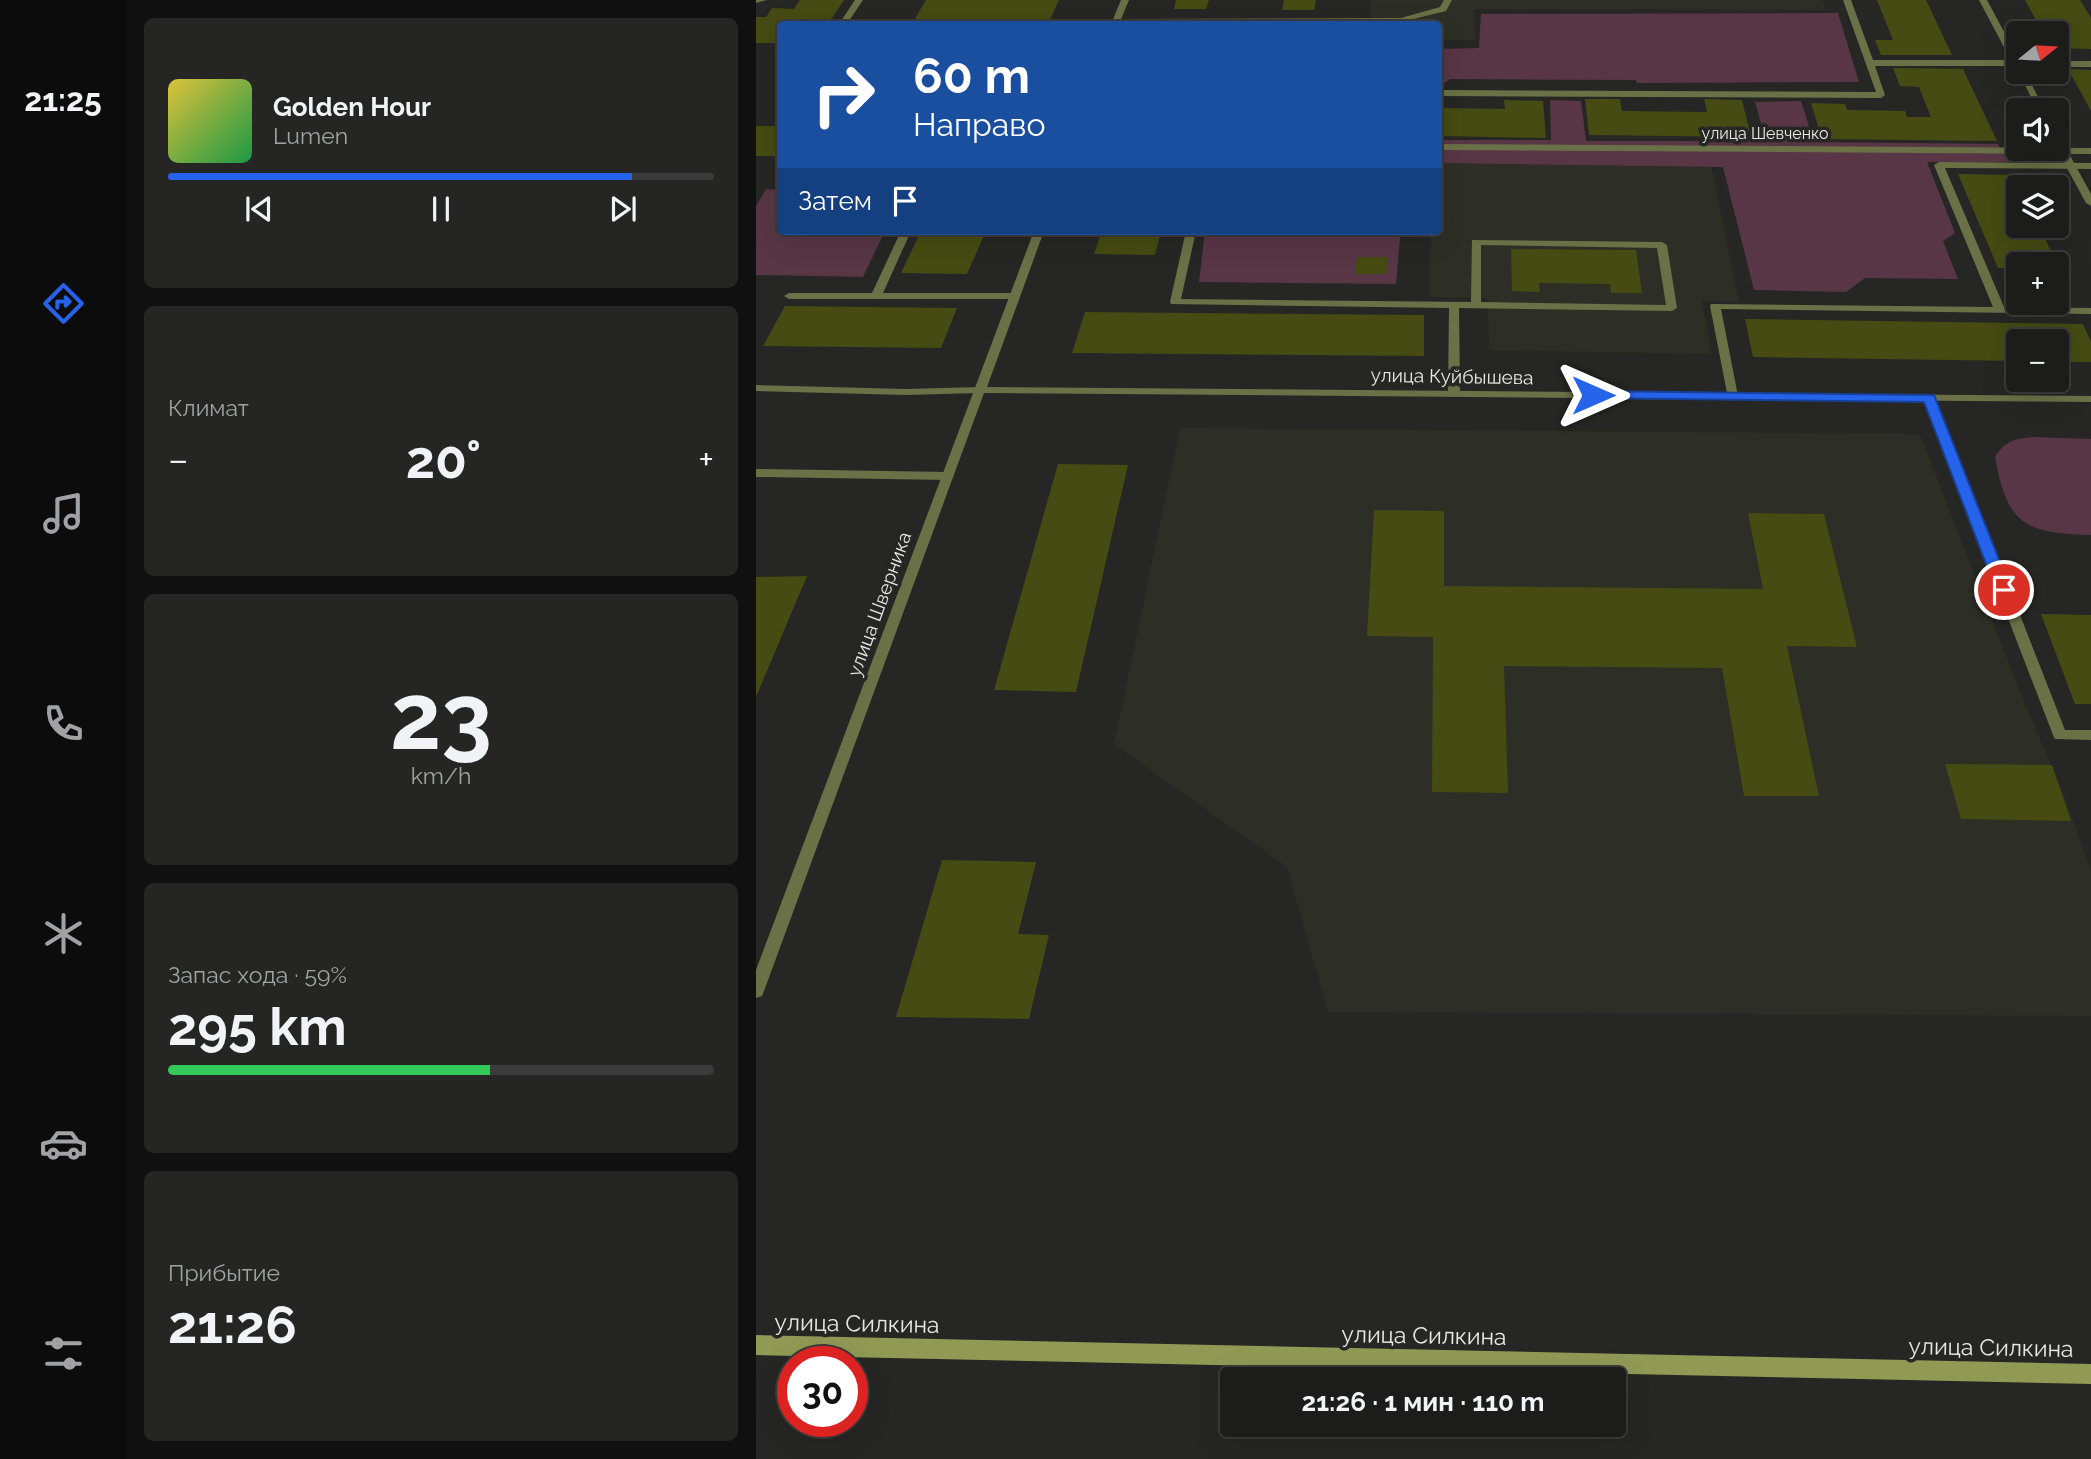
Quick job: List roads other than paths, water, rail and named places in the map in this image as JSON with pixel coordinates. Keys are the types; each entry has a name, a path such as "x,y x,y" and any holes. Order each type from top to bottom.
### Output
{"main road":[{"name":"улица Силкина","path":"756,1345 2091,1374"}],"street":[{"path":"756,1 763,0"},
{"path":"845,21 859,0"},
{"path":"1117,21 1125,0"},
{"path":"1353,21 1401,20 1443,9 1448,0"},
{"path":"1442,93 1881,95 1847,0"},
{"path":"1983,0 2006,43"},
{"path":"1869,63 2006,66"},
{"path":"2069,64 2091,64"},
{"name":"улица Шевченко","path":"1442,147 2006,151"},
{"name":"улица Шевченко","path":"2069,151 2091,152"},
{"path":"2068,161 2091,204"},
{"path":"2000,310 1939,165 2091,166"},
{"path":"876,296 904,235"},
{"name":"улица Шверника","path":"756,991 1038,235"},
{"path":"1190,235 1175,302 1672,308 1662,244 1476,242 1476,305"},
{"path":"789,296 1015,296"},
{"path":"1454,305 1454,394"},
{"path":"1732,396 1715,306 2091,311"},
{"name":"улица Куйбышева","path":"756,388 2091,399"},
{"path":"1929,398 2060,735 2091,735"},
{"path":"756,473 948,476"}]}
